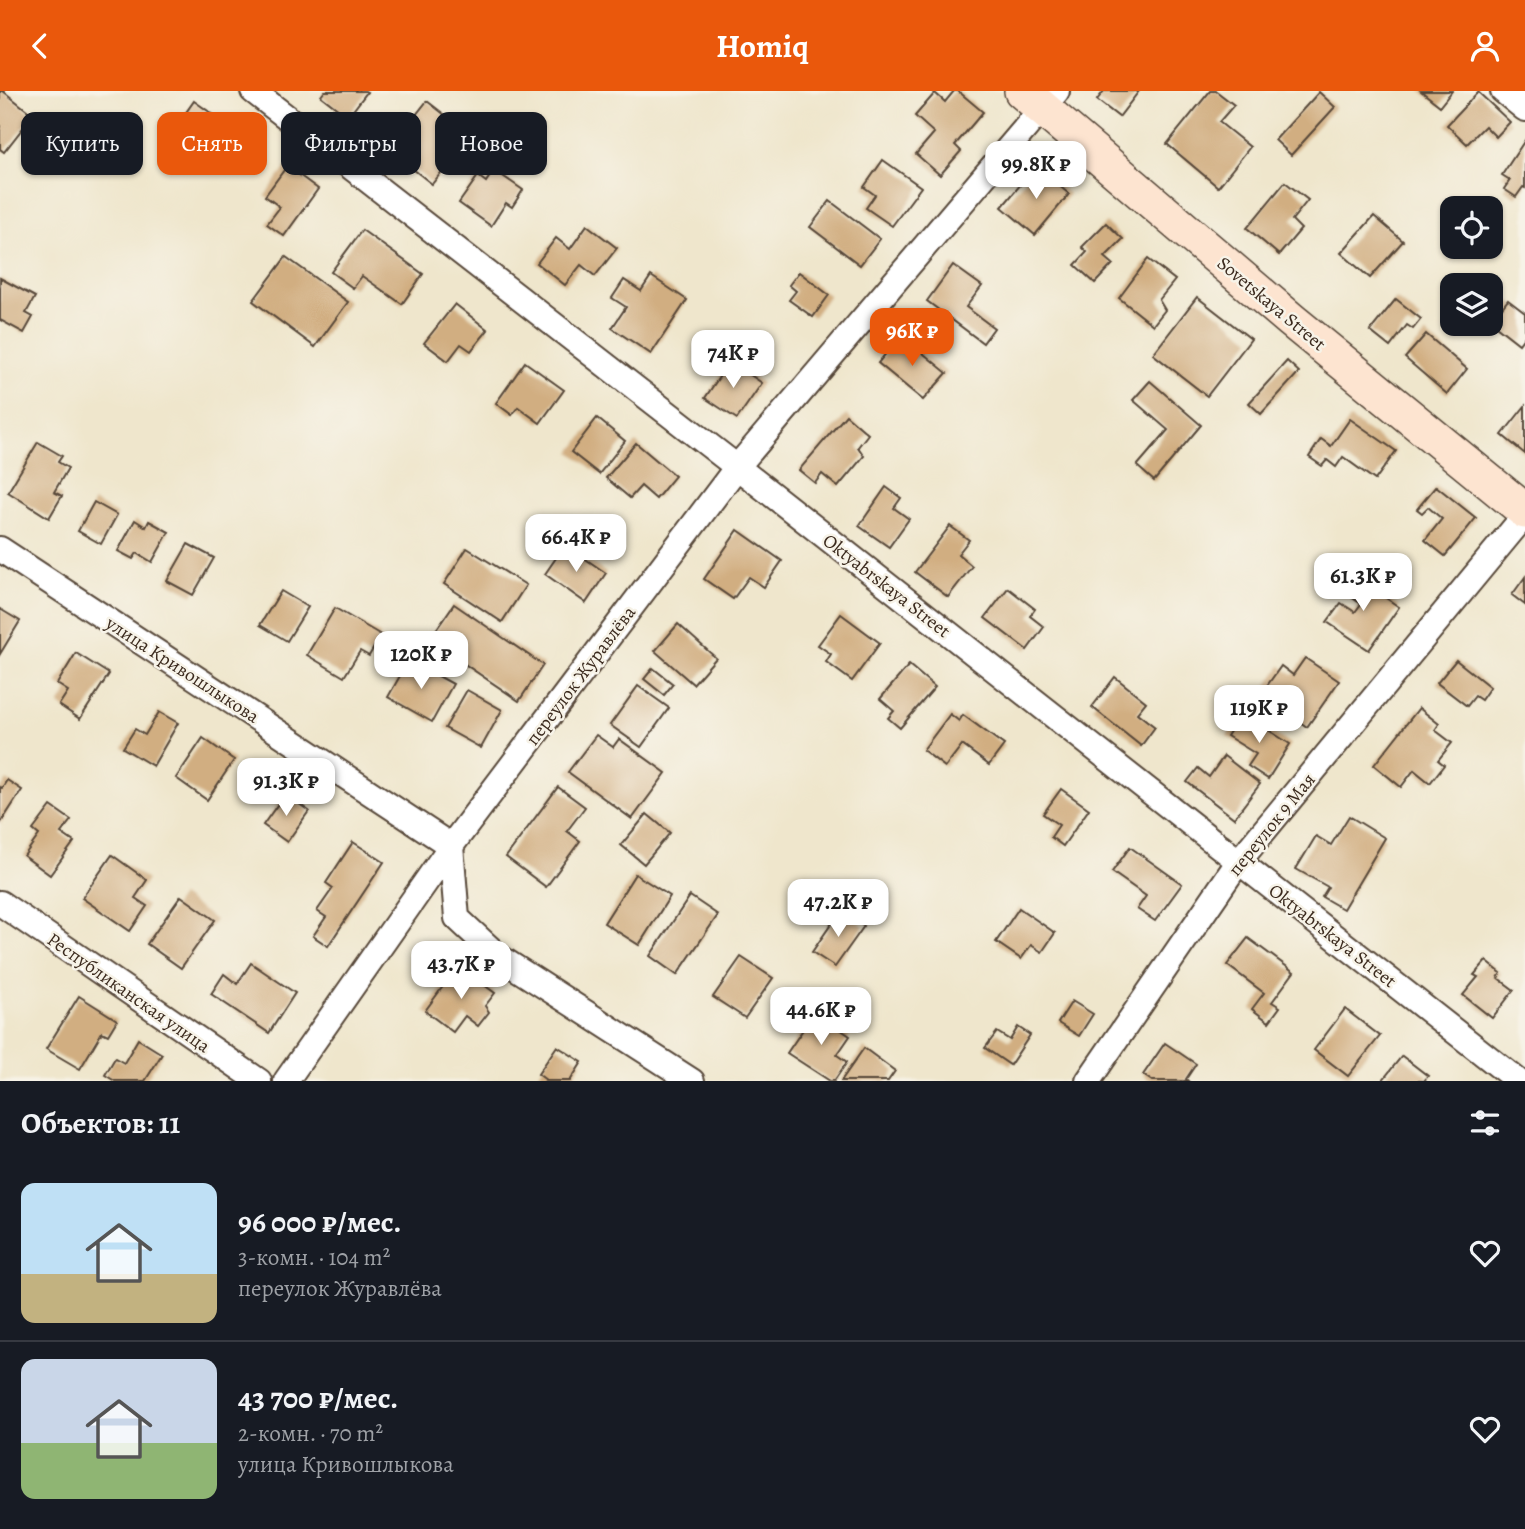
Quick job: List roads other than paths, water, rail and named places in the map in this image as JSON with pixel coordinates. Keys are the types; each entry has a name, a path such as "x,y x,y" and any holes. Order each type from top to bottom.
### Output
{"main road":[{"name":"Sovetskaya Street","path":"1040,97 1311,337 1525,513"}],"street":[{"name":"Oktyabrskaya Street","path":"253,91 737,467 1518,1081"},
{"path":"1503,91 1525,109"},
{"name":"переулок Журавлёва","path":"286,1081 451,846 737,467 1040,97"},
{"name":"переулок 9 Мая","path":"1088,1081 1239,860 1525,513"},
{"name":"улица Кривошлыкова","path":"0,549 451,846"},
{"path":"451,846 457,918 499,957 692,1081"},
{"name":"Республиканская улица","path":"0,902 259,1081"}]}
